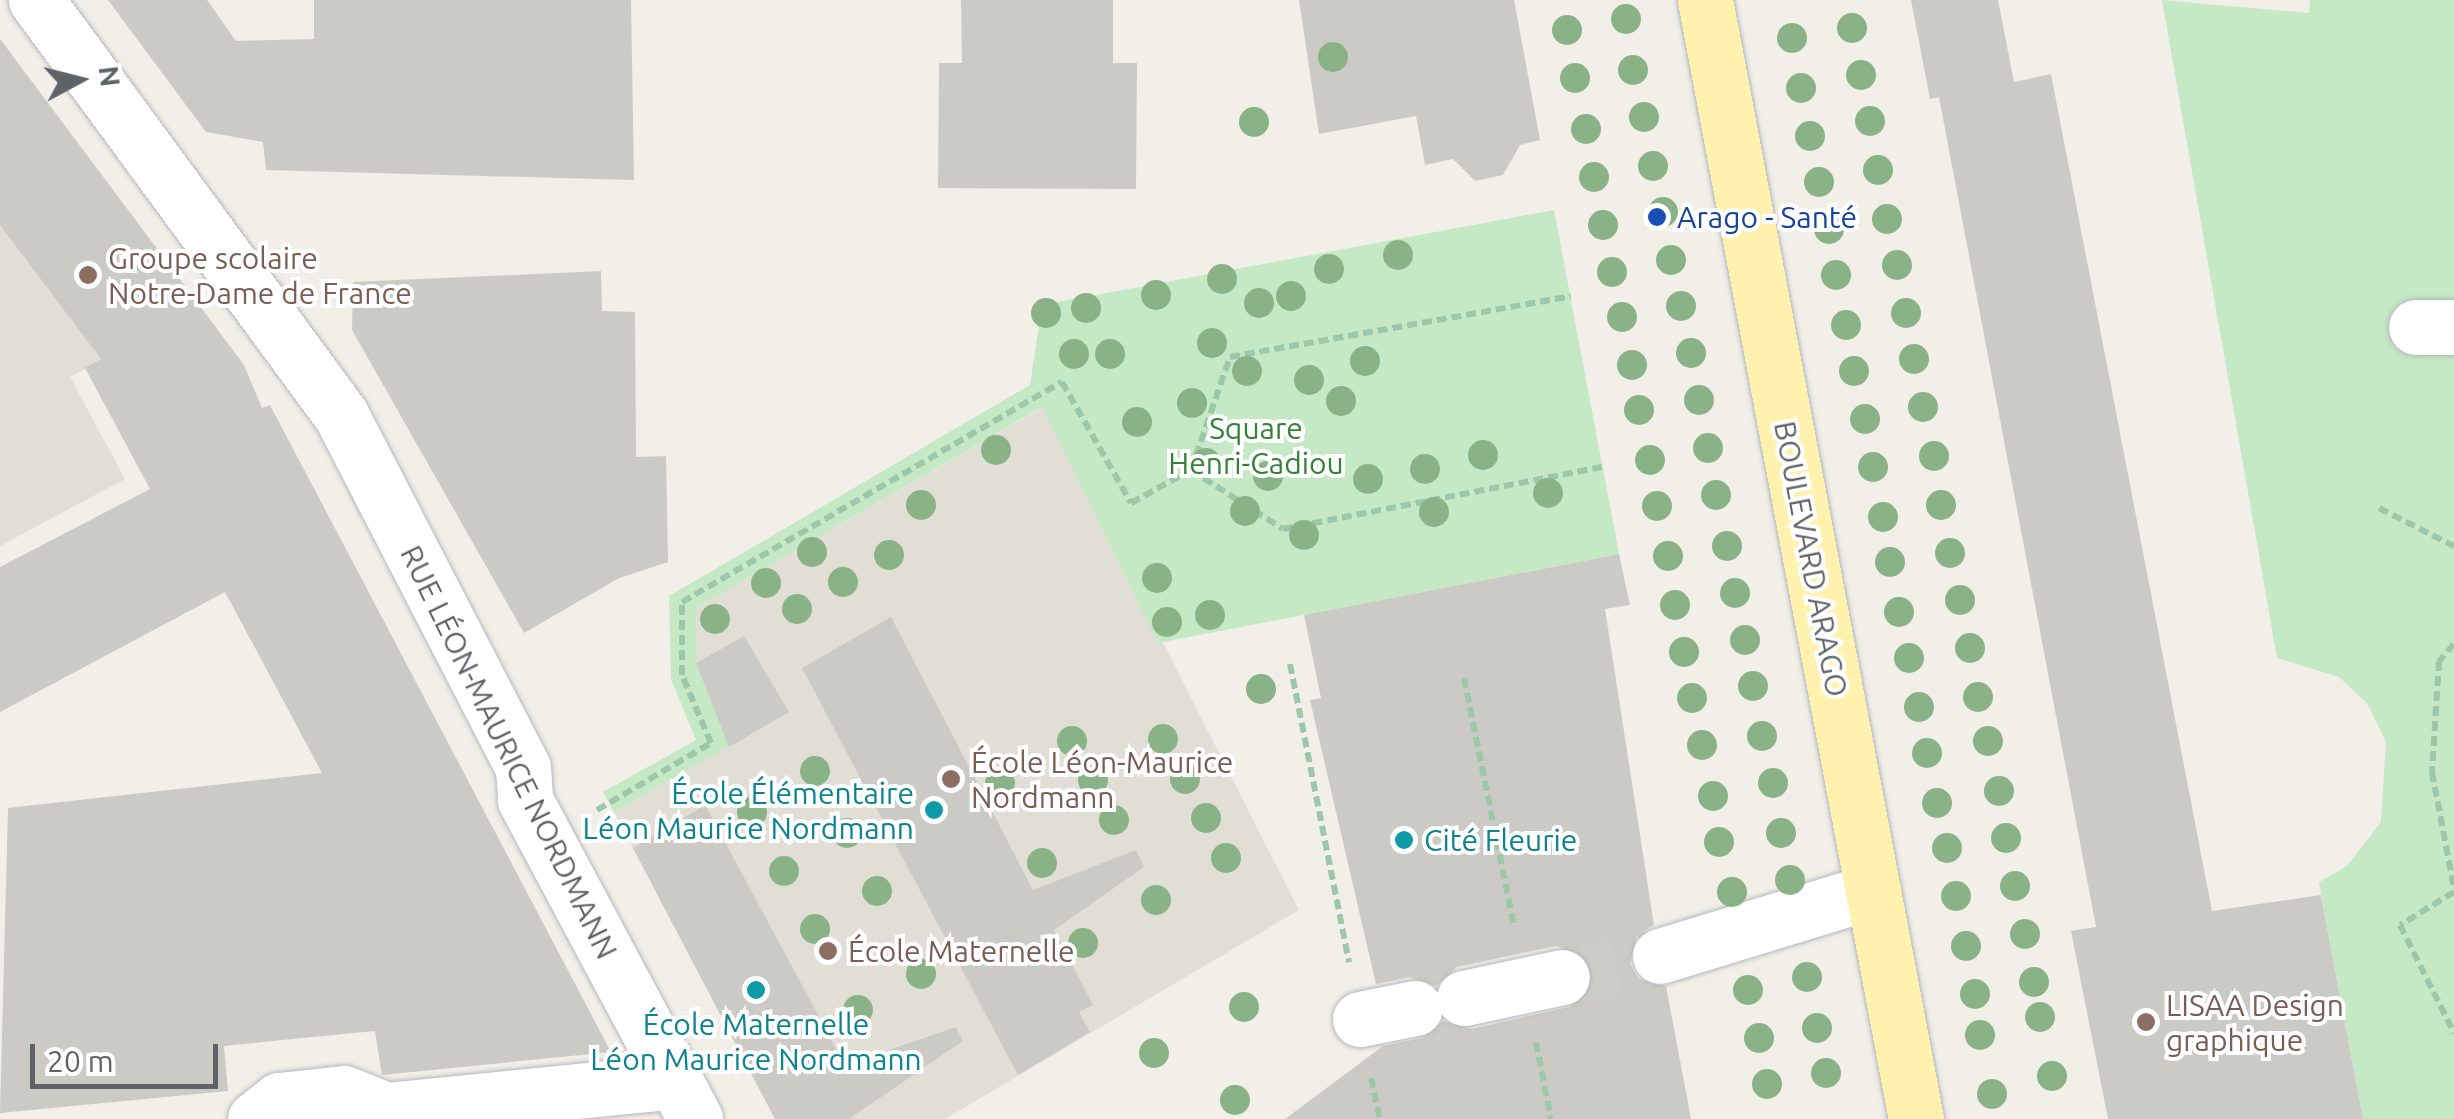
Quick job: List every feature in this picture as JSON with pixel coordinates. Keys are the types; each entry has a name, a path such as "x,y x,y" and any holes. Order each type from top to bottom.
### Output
{"main road":[{"name":"BOULEVARD ARAGO","path":"1705,0 1916,1119"}],"street":[{"name":"RUE LÉON-MAURICE NORDMANN","path":"36,0 341,415 524,768 525,800 684,1100"},
{"path":"1660,956 1873,891"},
{"path":"1360,1020 1544,981"},
{"path":"255,1119 279,1100 344,1093 386,1110 684,1100"}],"path":[{"path":"596,810 711,743 682,674 682,602 1062,382 1131,503 1191,470 1230,357 1571,296"},
{"path":"1191,470 1283,529 1602,468"},
{"path":"2380,508 2454,546"},
{"path":"2454,644 2439,662 2432,772 2454,890 2400,925 2454,1033"},
{"path":"1290,664 1380,1119"},
{"path":"1464,678 1544,981 1551,1119"}],"shaded area":[{"name":"Groupe scolaire Notre-Dame de France","path":"0,39 200,306 70,377 125,479 0,546"},
{"name":"École Léon-Maurice Nordmann","path":"1043,407 1299,910 945,1119 775,1119 614,812 730,746 696,663 696,608"}],"green space":[{"path":"2162,0 2309,13 2310,0 2454,0 2454,1119 2363,1119 2319,882 2347,866 2381,822 2386,742 2367,703 2339,677 2277,658"},
{"name":"Square Henri-Cadiou","path":"1554,210 1619,554 1158,643 1042,407 696,608 696,663 730,746 614,812 603,792 696,740 671,679 669,596 1030,385 1042,305"}],"building":[{"path":"108,0 207,0 236,41 314,39 314,0 631,0 634,180 266,170 263,142 206,132"},
{"path":"961,0 1113,0 1113,63 1137,63 1136,189 938,188 939,63 962,63"},
{"path":"1299,0 1514,0 1540,140 1520,145 1503,175 1475,181 1453,159 1425,165 1416,116 1319,134"},
{"path":"1911,0 1998,0 2014,82 2051,74 2212,911 2321,895 2363,1119 2108,1119 2071,931 2096,927 1939,97 1930,99"},
{"path":"0,39 244,365 262,408 270,405 611,1052 382,1075 375,1031 292,1039 224,1046 228,1091 0,1113 8,808 322,773 225,592 0,712 0,567 150,489 85,368 101,359 0,225"},
{"path":"601,271 602,311 635,312 636,457 666,456 668,562 619,578 524,633 352,330 353,282"},
{"name":"Cité Fleurie","path":"1619,554 1630,605 1605,609 1654,925 1637,935 1630,964 1639,979 1666,986 1691,1119 1285,1119 1383,1046 1422,1038 1443,1021 1471,1029 1569,1007 1591,988 1593,971 1584,955 1556,946 1457,967 1436,986 1410,977 1376,984 1310,700 1321,698 1304,615"},
{"name":"École Élémentaire Léon Maurice Nordmann","path":"891,617 1033,890 1136,850 1144,867 1054,930 1093,1005 1079,1012 1090,1032 1018,1075 802,668"},
{"path":"744,636 789,712 729,747 696,663"},
{"name":"École Maternelle Léon Maurice Nordmann","path":"705,805 845,1065 956,1027 963,1041 849,1119 775,1119 633,848"}],"tunnel":[{"path":"1562,977 1660,956"}],"place":[{"name":"Arago - Santé","path":"1657,217"},
{"name":"Groupe scolaire Notre-Dame de France","path":"88,275"},
{"name":"École Léon-Maurice Nordmann","path":"951,779"},
{"name":"École Élémentaire Léon Maurice Nordmann","path":"934,810"},
{"name":"Cité Fleurie","path":"1404,840"},
{"name":"École Maternelle","path":"828,951"},
{"name":"École Maternelle Léon Maurice Nordmann","path":"756,990"},
{"name":"LISAA Design graphique","path":"2146,1022"}]}
